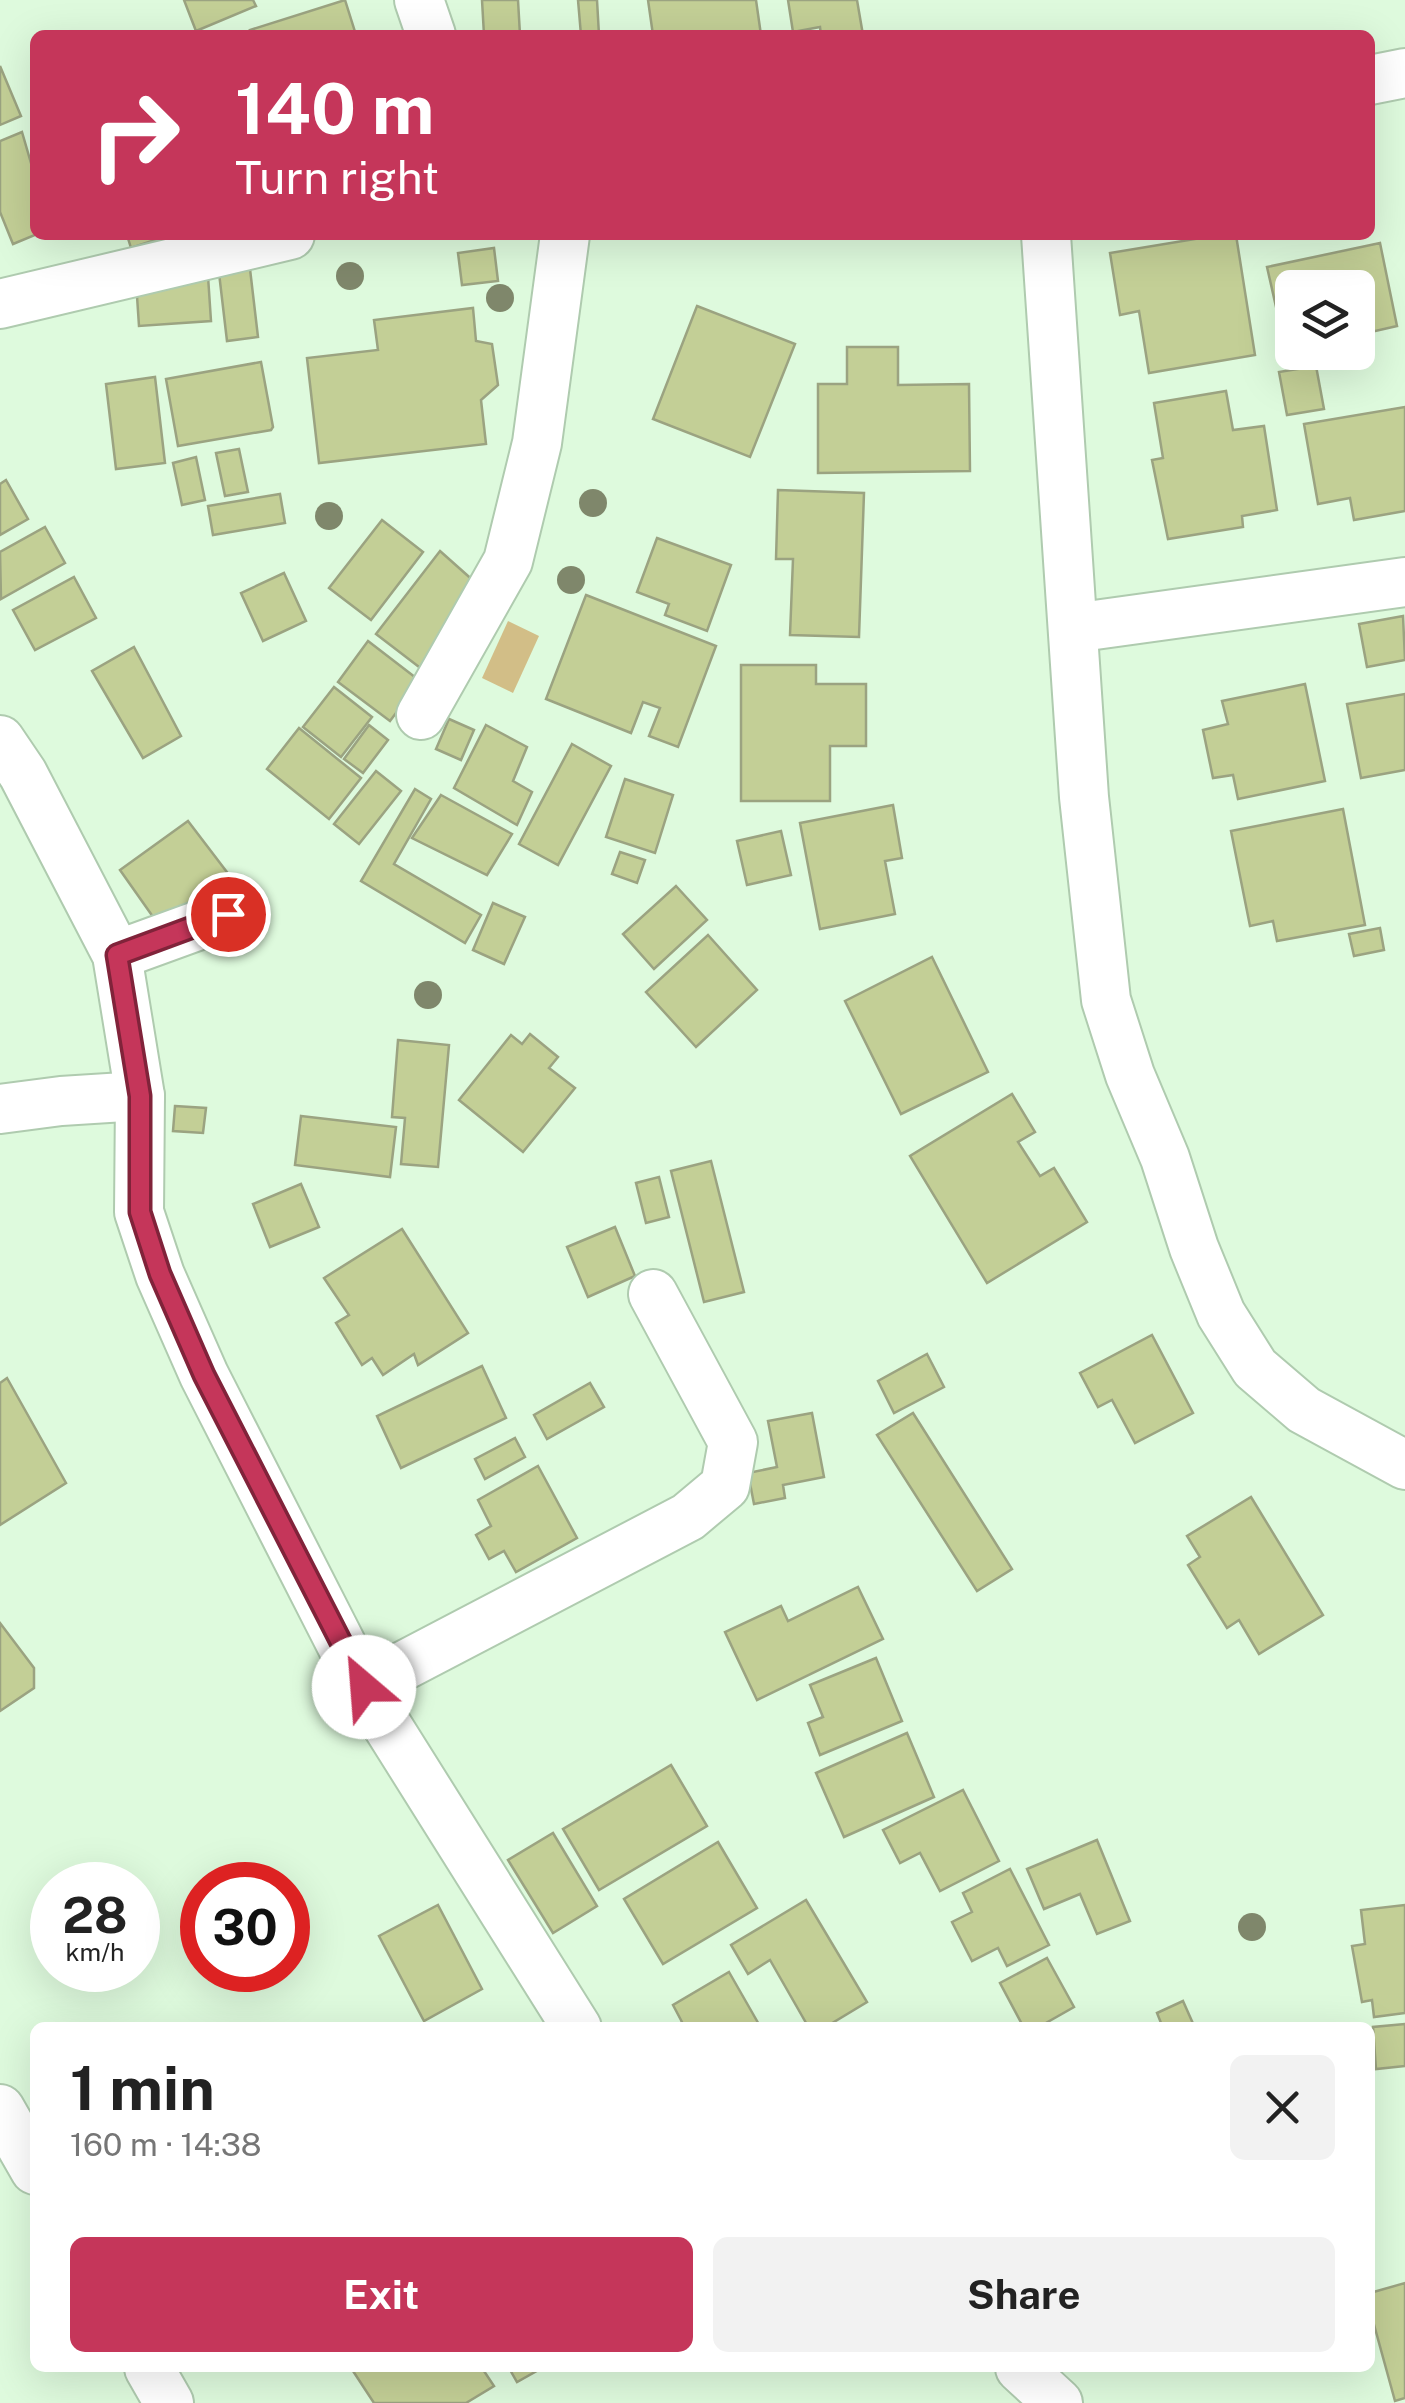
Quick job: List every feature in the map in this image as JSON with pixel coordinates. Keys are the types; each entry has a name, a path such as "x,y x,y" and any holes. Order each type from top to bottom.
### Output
{"street":[{"path":"419,0 430,30"},
{"path":"1375,79 1405,73"},
{"path":"0,304 269,240"},
{"path":"421,715 508,561 537,443 564,240"},
{"path":"1046,240 1084,797 1106,1000 1130,1075 1166,1158 1194,1248 1221,1314 1255,1368 1304,1410 1405,1465"},
{"path":"1073,628 1405,582"},
{"path":"8,765 117,955 140,1096 140,1212 160,1274 204,1375 364,1687 573,2022"},
{"path":"117,955 228,914"},
{"path":"0,1110 140,1096"},
{"path":"364,1687 688,1517 725,1486 734,1442 653,1294"},
{"path":"0,2109 30,2161"},
{"path":"151,2372 169,2403"},
{"path":"1024,2372 1058,2403"}],"shaded area":[{"path":"508,621 539,636 513,693 482,678"}],"building":[{"path":"184,0 253,0 256,6 198,30"},
{"path":"345,0 354,30 250,30"},
{"path":"482,0 518,0 520,30 484,30"},
{"path":"578,0 597,0 599,30 581,30"},
{"path":"648,0 756,0 760,30 652,30"},
{"path":"788,0 857,0 862,30 793,30"},
{"path":"0,66 21,116 0,125"},
{"path":"22,132 30,160 30,237 13,244 0,212 0,141"},
{"path":"129,240 155,240 131,248"},
{"path":"1189,240 1237,240 1255,355 1149,373 1139,311 1120,315 1110,253"},
{"path":"1380,243 1397,326 1375,331 1375,270 1275,270 1275,302 1267,267"},
{"path":"494,248 498,281 462,285 458,253"},
{"path":"250,269 258,337 227,341 219,273"},
{"path":"208,276 211,321 139,326 136,281"},
{"path":"697,306 795,344 750,457 653,419"},
{"path":"473,308 476,341 492,344 498,385 481,400 486,444 319,463 307,358 378,350 374,320"},
{"path":"847,347 898,347 898,385 969,384 970,471 818,473 818,384 847,384"},
{"path":"261,362 271,430 178,446 166,379"},
{"path":"1317,370 1324,409 1287,415 1279,372"},
{"path":"155,377 165,463 116,469 106,384"},
{"path":"1226,391 1233,430 1264,426 1277,510 1242,516 1243,527 1168,539 1152,460 1163,458 1154,403"},
{"path":"1405,407 1405,511 1354,520 1350,498 1318,504 1304,424"},
{"path":"239,449 248,492 225,496 216,453"},
{"path":"196,457 205,500 182,505 173,463"},
{"path":"6,480 28,519 0,535 0,484"},
{"path":"778,490 864,493 859,637 790,635 793,559 776,559"},
{"path":"280,494 285,523 213,535 208,506"},
{"path":"382,520 423,552 371,620 329,588"},
{"path":"45,527 65,563 1,599 0,552"},
{"path":"657,538 731,565 707,631 665,615 669,604 637,592"},
{"path":"440,551 486,592 423,670 376,634"},
{"path":"284,573 306,621 263,641 241,593"},
{"path":"74,577 96,618 35,650 13,610"},
{"path":"586,595 716,646 678,747 649,736 660,708 643,702 631,733 546,699"},
{"path":"1403,616 1405,660 1367,667 1359,624"},
{"path":"368,641 420,681 390,721 338,682"},
{"path":"134,647 181,736 143,758 92,671"},
{"path":"741,665 816,665 816,684 866,684 866,746 830,746 830,801 741,801"},
{"path":"1305,684 1325,781 1238,799 1233,775 1213,778 1203,730 1228,724 1222,701"},
{"path":"334,687 372,717 341,757 303,727"},
{"path":"1405,694 1405,770 1361,778 1347,704"},
{"path":"449,719 474,730 461,760 436,749"},
{"path":"369,725 388,740 363,773 344,759"},
{"path":"486,725 527,747 513,781 532,792 517,825 454,788"},
{"path":"299,728 361,778 329,819 267,769"},
{"path":"572,744 611,766 558,865 519,844"},
{"path":"376,771 401,791 359,844 334,824"},
{"path":"625,779 673,795 655,853 606,837"},
{"path":"415,789 431,799 394,864 481,915 465,943 361,881"},
{"path":"441,795 512,834 487,875 412,838"},
{"path":"893,805 902,858 885,861 895,914 820,929 800,823"},
{"path":"1343,809 1365,925 1277,941 1273,921 1250,926 1231,831"},
{"path":"188,821 236,884 163,931 120,870"},
{"path":"781,831 791,875 747,885 737,841"},
{"path":"620,852 645,860 637,883 612,874"},
{"path":"676,886 707,920 654,969 623,934"},
{"path":"493,903 525,917 504,964 473,950"},
{"path":"1380,928 1384,950 1354,956 1349,934"},
{"path":"708,935 757,990 696,1047 646,992"},
{"path":"932,957 988,1072 901,1114 845,1001"},
{"path":"530,1034 558,1057 549,1068 575,1088 523,1152 459,1100 511,1035 522,1044"},
{"path":"398,1040 449,1045 438,1167 401,1164 405,1118 392,1117"},
{"path":"1012,1094 1035,1132 1018,1142 1040,1176 1054,1168 1087,1222 987,1283 910,1156"},
{"path":"175,1106 206,1108 203,1133 173,1131"},
{"path":"301,1116 396,1127 390,1177 295,1165"},
{"path":"711,1161 744,1292 704,1302 671,1171"},
{"path":"659,1177 669,1217 646,1223 636,1183"},
{"path":"301,1184 319,1227 270,1247 253,1204"},
{"path":"615,1227 635,1276 588,1297 567,1247"},
{"path":"402,1229 468,1333 418,1365 414,1354 383,1375 372,1358 362,1365 336,1323 349,1315 324,1278"},
{"path":"1152,1335 1193,1413 1135,1443 1112,1400 1098,1407 1080,1373"},
{"path":"927,1354 944,1387 894,1413 878,1381"},
{"path":"482,1366 506,1418 401,1468 377,1416"},
{"path":"7,1378 66,1483 0,1525 0,1383"},
{"path":"590,1383 604,1407 547,1439 534,1415"},
{"path":"812,1413 824,1477 783,1485 785,1498 754,1504 748,1473 777,1467 768,1421"},
{"path":"913,1413 1012,1569 977,1591 877,1435"},
{"path":"515,1438 525,1457 485,1479 475,1459"},
{"path":"538,1466 577,1538 516,1572 504,1551 489,1559 476,1535 491,1526 478,1500"},
{"path":"1251,1497 1323,1615 1259,1654 1239,1620 1227,1628 1188,1565 1200,1557 1187,1536"},
{"path":"858,1587 883,1639 757,1700 725,1632 781,1606 788,1621"},
{"path":"0,1623 34,1668 34,1688 0,1711"},
{"path":"876,1658 902,1721 820,1755 808,1723 823,1717 810,1685"},
{"path":"907,1733 934,1797 844,1837 816,1773"},
{"path":"671,1765 707,1826 599,1890 563,1829"},
{"path":"963,1790 999,1861 940,1891 920,1853 900,1863 883,1830"},
{"path":"553,1833 597,1906 553,1933 508,1860"},
{"path":"1097,1840 1130,1921 1097,1934 1080,1894 1044,1909 1027,1869"},
{"path":"718,1842 757,1908 663,1964 624,1899"},
{"path":"1010,1869 1049,1945 1007,1966 998,1948 972,1961 952,1922 972,1912 963,1893"},
{"path":"806,1900 867,2002 834,2022 806,2022 770,1960 748,1974 731,1945"},
{"path":"438,1905 482,1989 424,2021 379,1936"},
{"path":"1405,1905 1405,2013 1374,2017 1372,2000 1362,2002 1352,1946 1365,1944 1361,1910"},
{"path":"1047,1958 1074,2007 1048,2022 1021,2022 1000,1983"},
{"path":"729,1972 758,2022 682,2022 673,2005"},
{"path":"1183,2001 1192,2022 1161,2022 1157,2013"},
{"path":"1405,2024 1405,2066 1376,2069 1375,2027"},
{"path":"1405,2283 1405,2398 1395,2401 1375,2328 1375,2292"},
{"path":"354,2372 485,2372 494,2386 466,2403 374,2403"},
{"path":"511,2372 535,2372 517,2382"}],"route":[{"path":"228,914 117,955 140,1096 140,1212 160,1274 204,1375 364,1687"}]}
